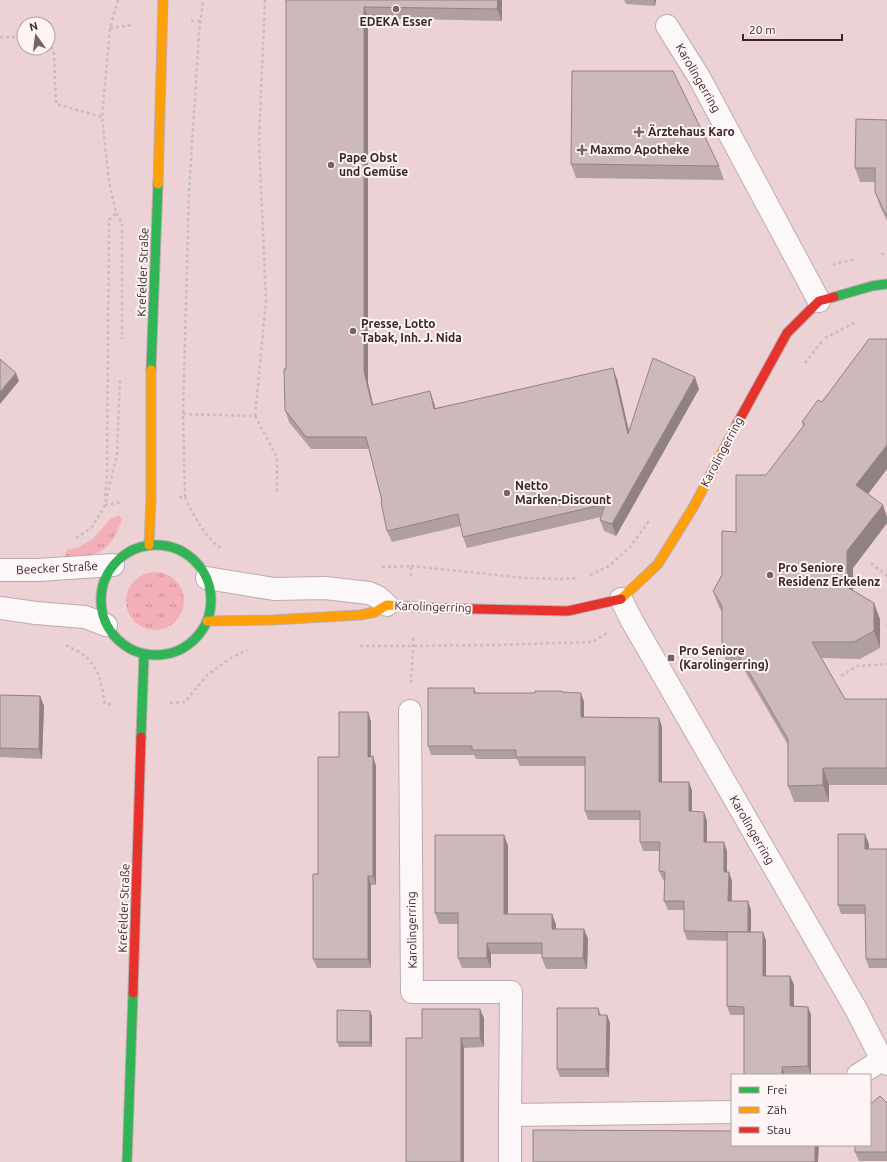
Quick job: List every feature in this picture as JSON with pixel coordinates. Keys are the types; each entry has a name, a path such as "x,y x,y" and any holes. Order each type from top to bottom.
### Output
{"street":[{"name":"Krefelder Straße","path":"149,545 151,499 151,378 163,0"},
{"name":"Karolingerring","path":"207,622 360,615 375,612 387,605 411,607 568,611 621,599 658,564 694,506 787,333 818,301 700,76 667,26"},
{"path":"818,301 872,286 887,284"},
{"path":"149,545 172,547 186,553 198,563 207,578 211,596 211,609 207,622 200,634 189,645 176,652 160,655 144,654 132,650 121,643 106,625 101,611 100,596 105,579 114,565 121,556 149,545"},
{"name":"Beecker Straße","path":"0,570 39,570 114,565"},
{"name":"Karolingerring","path":"207,578 274,589 325,588 369,593 378,596 387,605"},
{"name":"Karolingerring","path":"621,599 632,621 885,1062 860,1074"},
{"path":"0,608 85,617 106,625"},
{"name":"Krefelder Straße","path":"127,1162 144,654"},
{"name":"Karolingerring","path":"410,711 412,992 511,992 510,1162"},
{"path":"510,1115 731,1112"}],"path":[{"path":"118,0 110,28 102,118 109,181 116,213 122,223 122,346"},
{"path":"265,0 259,140 266,300 254,416 277,457 277,492"},
{"path":"0,37 16,37"},
{"path":"54,56 56,104 102,118"},
{"path":"105,505 107,476 109,220 116,213"},
{"path":"880,254 887,253"},
{"path":"809,282 837,263 858,258"},
{"path":"802,367 824,338 862,319"},
{"path":"71,538 78,537 92,527 105,505 117,454 120,376"},
{"path":"183,414 254,416"},
{"path":"586,577 609,566 630,547 653,515"},
{"path":"871,563 887,576"},
{"path":"411,566 525,578 562,580 580,578"},
{"path":"360,646 503,645 592,642 632,621"},
{"path":"63,643 86,656 94,667 101,680 105,704"},
{"path":"410,711 413,646"},
{"path":"186,702 208,675 231,658 253,648"},
{"path":"841,676 857,666 887,664"}],"green space":[{"path":"119,515 122,519 116,534 108,546 103,550 97,554 89,556 71,558 65,556 67,550 77,548 93,539 110,519"},
{"path":"155,572 171,577 179,585 184,601 179,617 171,625 155,630 139,625 131,617 126,601 131,585 139,577"}],"building":[{"path":"286,0 498,0 497,9 364,7 364,371 372,405 430,391 434,409 613,368 628,434 653,358 695,377 612,524 600,520 605,504 463,537 458,514 387,531 382,501 366,437 306,437 285,410"},
{"name":"Ärztehaus Karo","path":"572,71 673,71 719,166 571,164"},
{"path":"856,119 887,120 887,217 875,192 875,168 855,168"},
{"name":"Pro Seniore Residenz Erkelenz","path":"869,339 887,339 887,445 856,485 883,505 847,551 847,587 874,603 874,631 854,642 812,642 845,699 887,699 887,768 823,768 823,785 788,786 788,739 736,650 722,650 722,606 713,591 722,575 722,531 736,532 736,475 766,475 805,424 802,422 818,400 822,402"},
{"path":"0,359 16,373 0,392"},
{"path":"428,688 474,688 474,693 535,693 535,691 562,691 581,693 581,717 659,718 659,782 689,782 689,811 704,812 704,842 724,842 724,872 729,872 728,901 748,901 748,932 684,931 684,901 664,901 665,872 659,871 660,842 640,842 640,811 585,811 585,757 516,757 516,750 472,750 472,746 428,746"},
{"path":"0,695 40,696 39,749 0,748"},
{"path":"339,712 368,712 368,757 373,756 373,876 368,876 368,959 313,959 313,874 318,874 318,757 339,757"},
{"path":"838,834 865,834 865,849 887,849 887,959 866,959 865,905 838,905"},
{"path":"435,835 504,835 504,914 552,914 552,929 584,929 583,958 542,958 542,943 487,943 487,958 458,958 458,913 435,913"},
{"path":"727,932 763,932 763,976 790,976 790,1006 808,1007 808,1066 782,1067 782,1074 744,1074 744,1007 727,1006"},
{"path":"557,1008 598,1008 599,1015 607,1015 606,1069 557,1069"},
{"path":"422,1009 480,1009 480,1038 461,1038 461,1162 406,1162 406,1038 422,1038"},
{"path":"337,1010 370,1011 370,1042 337,1042"},
{"path":"880,1096 887,1103 887,1152 855,1152 855,1146 871,1146 872,1103"},
{"path":"533,1130 731,1131 731,1146 815,1146 815,1162 533,1162"}],"traffic: fast":[{"path":"151,370 158,184"},
{"path":"834,297 872,286 887,284"},
{"path":"156,545 177,549 187,554 195,561 202,569 207,579 211,600 207,621 202,631 195,639 187,646 177,651 156,655 135,651 125,646 117,639 110,631 105,621 101,600 105,579 110,569 117,561 125,554 135,549 156,545"},
{"path":"141,737 144,654"},
{"path":"127,1162 133,993"}],"traffic: slow":[{"path":"158,184 163,0"},
{"path":"149,545 151,499 151,370"},
{"path":"621,599 658,564 694,506 737,424"},
{"path":"207,621 272,620 360,615 375,612 387,605 434,608"}],"traffic: jam":[{"path":"737,424 787,333 819,301 834,297"},
{"path":"434,608 568,611 621,599"},
{"path":"133,993 141,737"}],"place":[{"name":"EDEKA Esser","path":"396,9"},
{"name":"Ärztehaus Karo","path":"639,132"},
{"name":"Maxmo Apotheke","path":"582,150"},
{"name":"Pape Obst und Gemüse","path":"331,165"},
{"name":"Presse, Lotto Tabak, Inh. J. Nida","path":"353,331"},
{"name":"Netto Marken-Discount","path":"507,493"},
{"name":"Pro Seniore Residenz Erkelenz","path":"770,575"},
{"name":"Pro Seniore (Karolingerring)","path":"671,658"}]}
